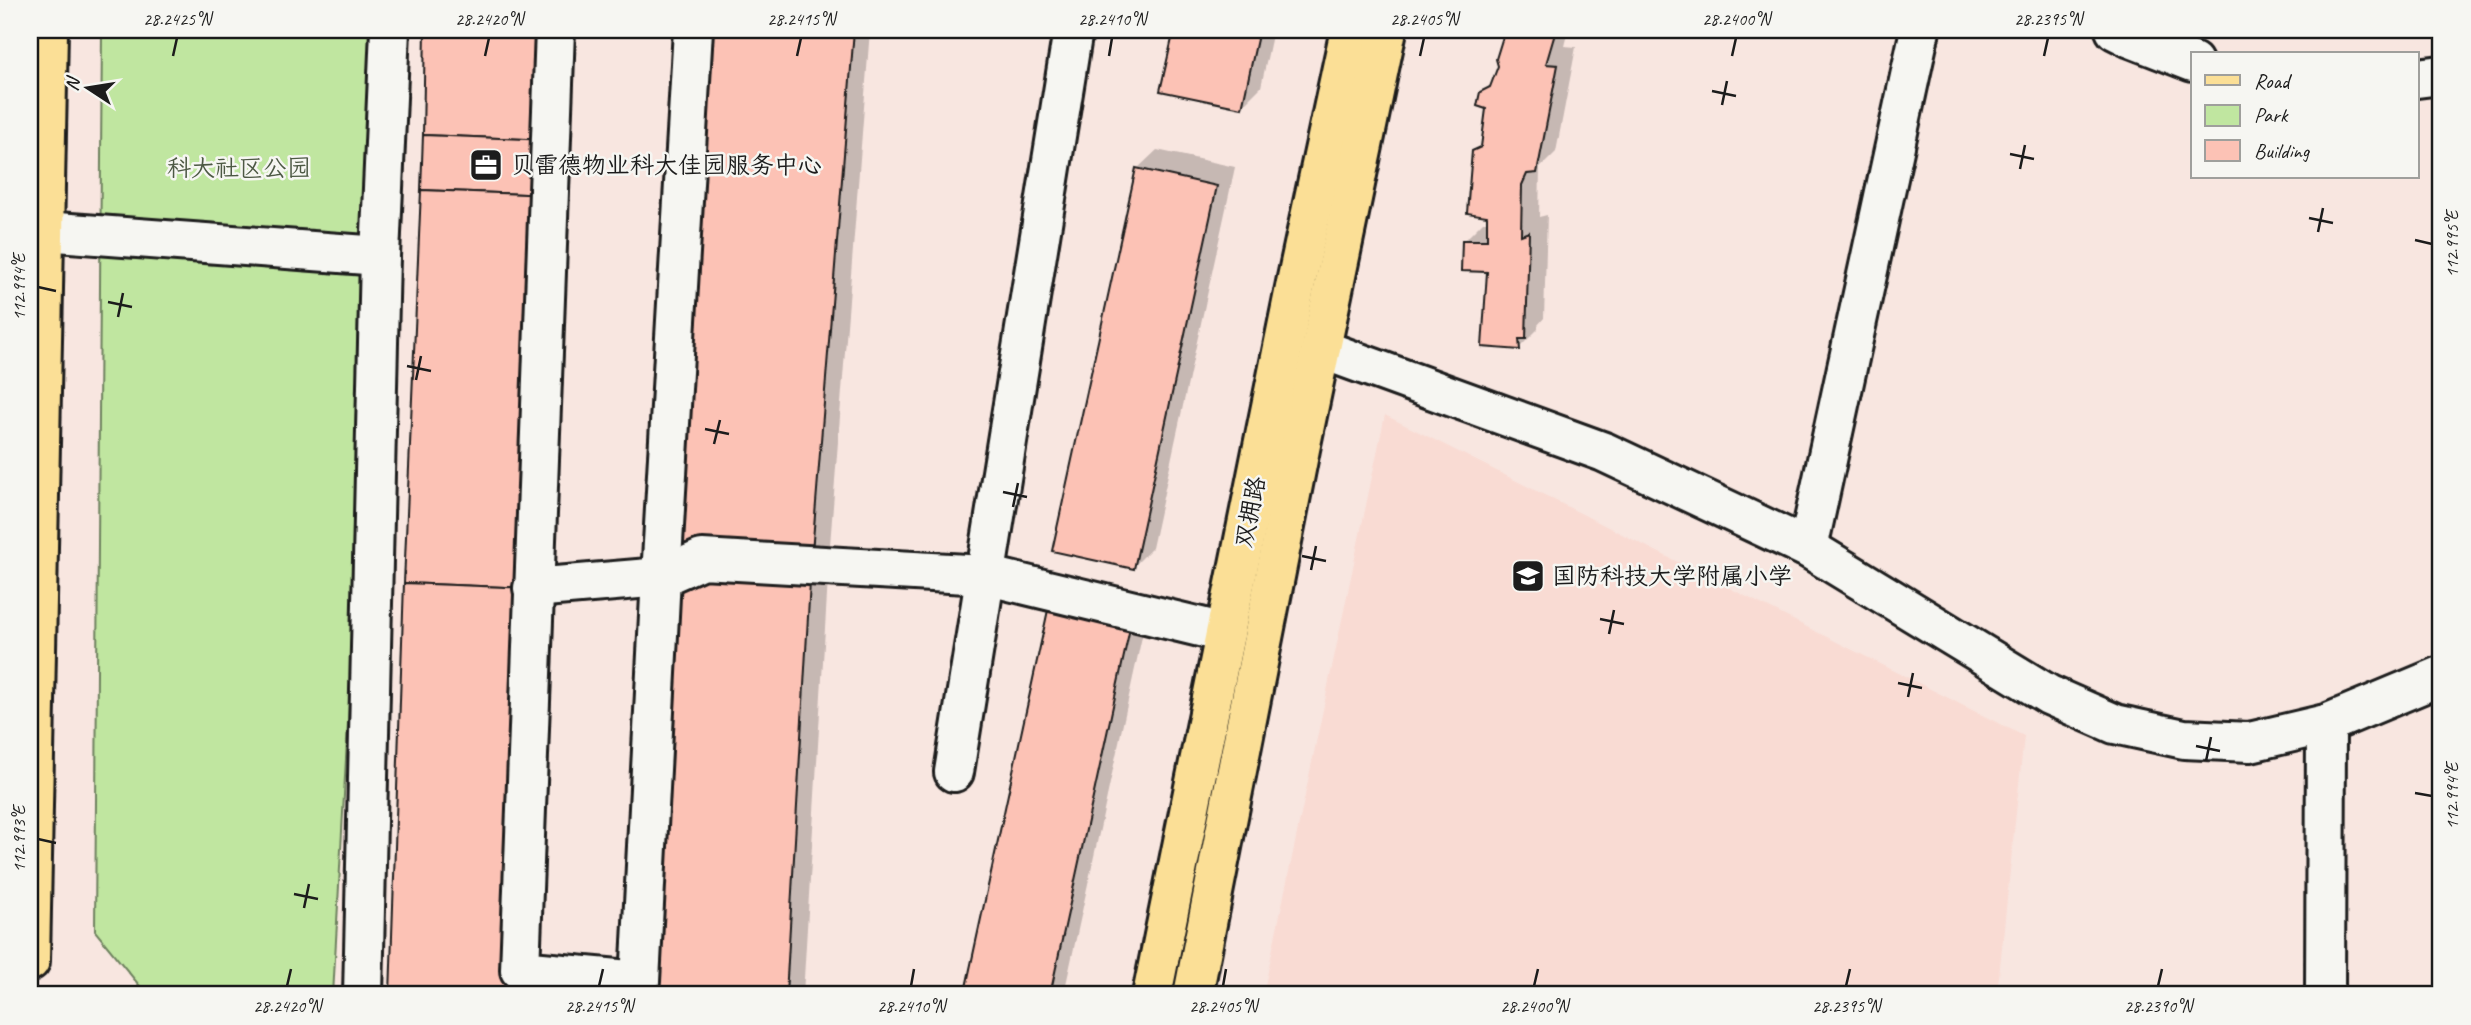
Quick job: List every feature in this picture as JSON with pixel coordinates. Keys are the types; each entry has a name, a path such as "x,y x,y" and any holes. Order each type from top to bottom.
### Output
{"main road":[{"path":"30,961 37,231 48,30"},
{"name":"双拥路","path":"1152,995 1350,30"},
{"name":"双拥路","path":"1192,995 1387,30"}],"street":[{"path":"363,995 380,256 390,30"},
{"path":"555,30 520,971 639,981 693,30"},
{"path":"954,772 1073,30"},
{"path":"1808,548 1920,30"},
{"path":"2115,30 2191,61"},
{"path":"2418,78 2441,75"},
{"path":"37,231 380,256"},
{"path":"1321,349 1604,452 1808,548 2049,695 2115,724 2184,739 2250,742 2326,724 2441,676"},
{"path":"533,588 661,577 702,559 985,575 1225,634"},
{"path":"2325,995 2326,724"}],"shaded area":[{"name":"国防科技大学附属小学","path":"1385,415 2024,736 1997,995 1263,995"}],"green space":[{"name":"科大社区公园","path":"102,30 386,30 333,995 147,995 95,931"}],"building":[{"path":"425,30 555,30 551,140 423,135"},
{"path":"693,30 854,30 811,565 661,577"},
{"path":"1174,30 1259,30 1242,108 1160,91"},
{"path":"1505,30 1556,30 1546,64 1558,65 1537,173 1527,174 1522,185 1521,235 1529,232 1526,339 1519,339 1520,350 1482,347 1487,272 1461,271 1462,240 1487,240 1487,216 1467,213 1472,151 1481,147 1486,109 1477,106 1480,92 1490,87 1498,66 1496,59"},
{"name":"贝雷德物业科大佳园服务中心","path":"423,135 551,140 550,195 421,190"},
{"path":"1136,168 1217,186 1134,569 1052,551"},
{"path":"421,190 550,195 533,588 404,583"},
{"path":"811,565 786,995 639,995 661,577"},
{"path":"404,583 533,588 519,995 390,995"},
{"path":"1048,610 1130,628 1050,995 981,995 965,992"}],"place":[{"name":"贝雷德物业科大佳园服务中心","path":"486,165"},
{"name":"国防科技大学附属小学","path":"1528,576"}]}
